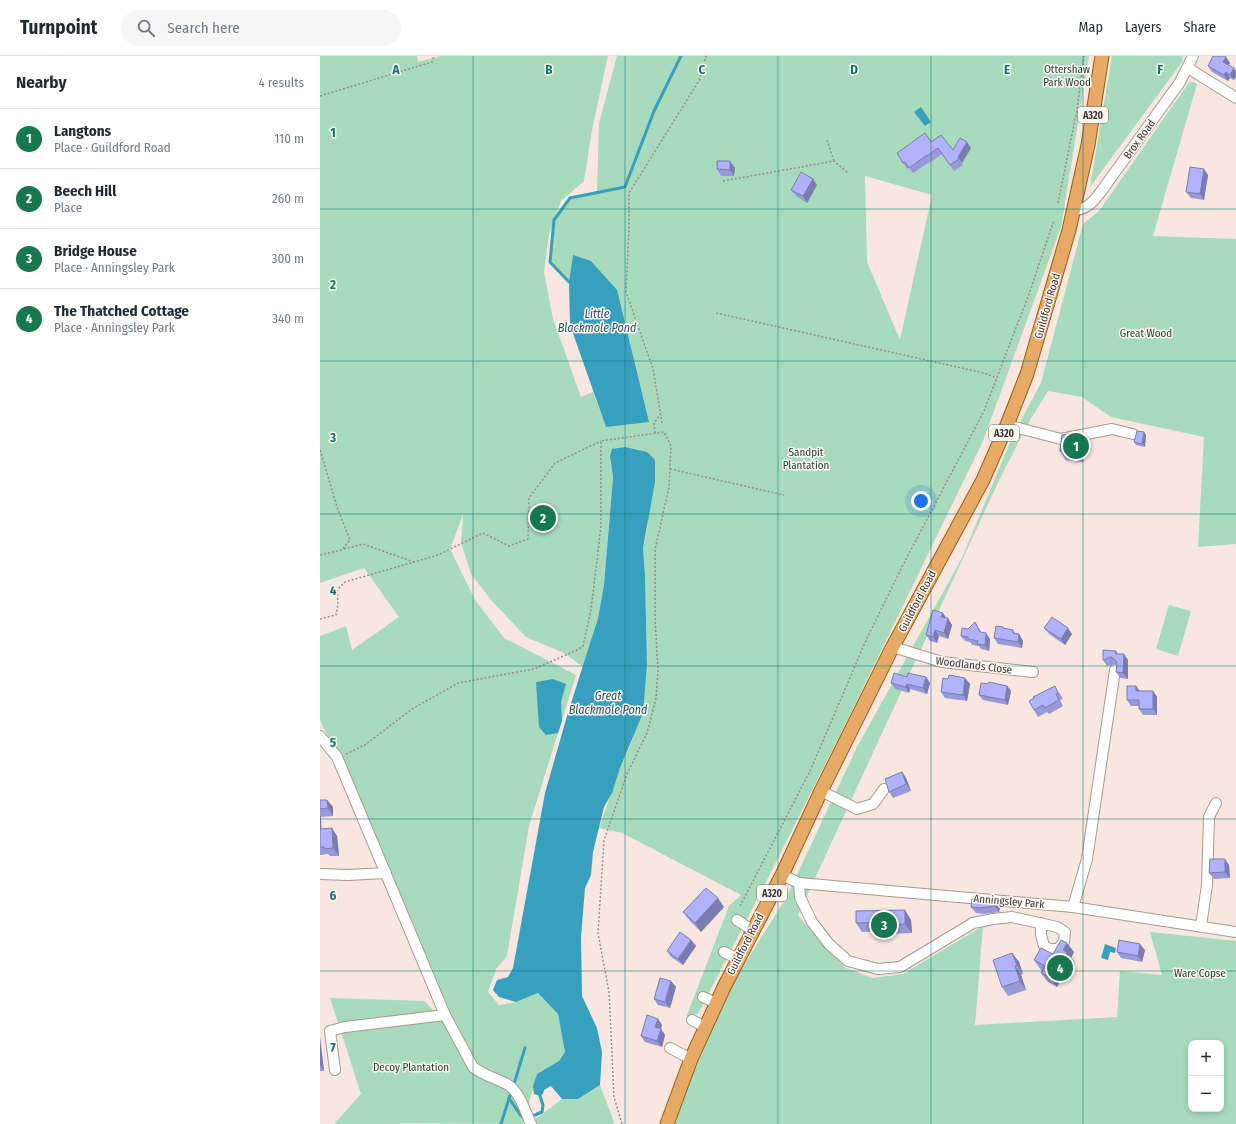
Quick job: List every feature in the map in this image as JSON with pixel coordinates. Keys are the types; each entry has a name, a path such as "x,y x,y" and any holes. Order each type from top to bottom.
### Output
{"main road":[{"name":"Guildford Road","path":"667,1124 691,1059 716,1003 752,930 782,875 821,792 894,647 983,480 1007,425 1033,354 1074,210 1088,145 1102,56"}],"street":[{"name":"Brox Road","path":"1074,210 1085,208 1100,193 1180,82 1193,56"},
{"path":"1188,68 1236,98"},
{"path":"1007,425 1061,439 1112,429 1133,434"},
{"name":"Woodlands Close","path":"894,647 942,662 1033,672"},
{"path":"1073,907 1087,859 1115,670"},
{"path":"320,736 337,757 445,1015 473,1067 479,1072 508,1085 517,1094 530,1123"},
{"path":"821,792 857,809 873,804 884,789"},
{"path":"1201,926 1207,885 1208,817 1216,803"},
{"path":"320,874 348,875 386,873"},
{"name":"Anningsley Park","path":"782,875 799,883 1073,907 1236,932"},
{"path":"799,883 800,897 812,922 829,944 848,961 878,969 900,967 973,923 1012,917 1041,923"},
{"path":"737,920 752,930"},
{"path":"724,952 738,959"},
{"path":"703,997 716,1003"},
{"path":"335,1070 330,1031 345,1027 445,1015"},
{"path":"692,1020 705,1027"},
{"path":"670,1048 691,1059"}],"path":[{"path":"320,96 432,62 434,56"},
{"path":"662,423 653,368 626,292 629,193 700,79 706,56"},
{"path":"1058,203 1077,110 1084,56"},
{"path":"827,140 834,161 848,173"},
{"path":"723,181 834,161"},
{"name":"Guildford Road","path":"740,906 810,771 867,638 984,411 1029,294 1054,220"},
{"path":"716,313 984,373 997,378"},
{"path":"655,433 654,424 661,414"},
{"path":"320,620 336,615 338,604 337,590 345,582 438,555 483,533 510,546 528,539 529,498 555,463 601,441 664,432 671,446 669,487 655,550 655,618 658,670 656,698 647,734 627,774 604,840 598,933 609,992 614,1097 622,1124"},
{"path":"337,757 365,745 412,709 458,683 534,669 583,646 591,610 601,526 601,441"},
{"path":"320,450 338,510 350,540 342,550"},
{"path":"670,469 784,495"},
{"path":"320,556 364,544 414,562"}],"green space":[{"path":"320,56 417,56 418,62 441,56 608,56 592,130 584,181 561,201 554,220 570,198 597,191 599,123 617,56 1089,56 1061,227 983,441 846,723 698,1014 687,1015 729,906 741,895 622,833 599,828 620,768 632,741 647,664 643,548 648,525 610,456 613,476 604,585 598,618 583,667 564,653 526,637 492,601 471,574 461,543 463,515 450,549 475,600 504,638 576,675 529,826 507,956 496,969 488,992 499,1005 516,1002 538,993 558,1014 565,1052 559,1061 537,1074 523,1124 334,1124 361,1094 330,998 424,1001 469,1046 449,1016 347,770 320,720 320,636 346,626 352,650 399,617 364,568 320,583","holes":["941,155 919,166 913,173 909,168 907,169 903,163","865,176 932,195 900,340 867,262","554,221 550,262 569,282 573,255 606,427 593,392 581,397 553,319 544,272 549,234"]},
{"path":"1112,56 1183,56 1182,62 1090,187"},
{"path":"1190,81 1197,84 1153,236 1236,239 1236,544 1198,547 1204,437 1111,417 1082,397 1048,391 1029,422 1002,474 798,915 826,949 846,968 872,978 903,974 983,926 975,1025 1117,1017 1120,971 1162,975 1150,932 1236,941 1236,1124 675,1124 695,1064 737,976 786,898 857,747 962,558 1013,435 1041,383 1083,224 1099,211"},
{"path":"1169,605 1191,611 1178,656 1156,649"},
{"path":"600,1085 614,1122 613,1124 529,1124 562,1099 578,1099"}],"water":[{"path":"921,107 931,122 925,126 914,112"},
{"name":"Little Blackmole Pond","path":"573,255 591,261 617,290 649,422 606,427 570,325 569,282"},
{"name":"Great Blackmole Pond","path":"625,447 647,452 655,460 655,482 643,548 647,664 643,713 620,768 612,793 604,807 593,852 591,875 585,888 581,937 582,996 597,1028 602,1052 600,1085 578,1099 562,1099 551,1086 544,1090 543,1094 540,1096 534,1094 533,1086 537,1074 559,1061 565,1052 558,1014 538,993 516,1002 499,997 493,990 497,980 508,977 513,968 545,793 567,716 598,618 604,585 613,477 610,456 612,449"},
{"path":"553,679 566,684 561,702 562,721 558,733 546,735 539,727 536,682"},
{"path":"1105,944 1116,948 1115,953 1110,952 1108,960 1101,958"}],"building":[{"path":"1213,56 1226,57 1223,62 1234,68 1230,75 1226,72 1224,75 1208,66"},
{"path":"925,133 931,142 941,135 953,150 960,138 967,142 958,157 959,159 950,165 938,148 909,168 905,162 903,163 897,153"},
{"path":"717,161 730,161 730,170 717,169"},
{"path":"1190,167 1204,169 1200,194 1186,192"},
{"path":"801,172 813,179 803,196 791,190"},
{"path":"1137,431 1144,432 1142,444 1134,442"},
{"path":"1079,432 1076,453 1060,451 1062,435"},
{"path":"933,610 943,613 941,617 948,618 944,633 935,630 933,637 926,635"},
{"path":"1052,617 1068,628 1061,639 1044,628"},
{"path":"975,622 980,632 986,633 985,645 977,644 978,641 961,636 962,628 968,629"},
{"path":"996,626 1013,630 1013,633 1019,634 1018,642 994,638"},
{"path":"1103,650 1116,651 1115,654 1124,654 1123,673 1116,672 1117,662 1111,657 1103,660"},
{"path":"894,673 907,677 908,673 926,677 923,688 907,684 906,687 891,683"},
{"path":"949,675 965,678 963,695 941,692 943,678 948,679"},
{"path":"989,682 1007,686 1005,700 979,695 981,683 988,684"},
{"path":"1055,686 1058,693 1056,694 1059,700 1045,708 1043,705 1034,710 1029,701 1034,698 1033,697"},
{"path":"1127,686 1136,686 1136,691 1153,691 1153,709 1139,709 1139,700 1127,700"},
{"path":"902,772 906,784 889,792 885,779"},
{"path":"320,800 327,800 328,808 320,809"},
{"path":"332,828 333,848 324,849 324,847 320,847 320,829"},
{"path":"1210,859 1225,859 1225,872 1209,873"},
{"path":"706,888 718,898 695,923 683,912"},
{"path":"972,899 995,902 995,906 980,908 971,907"},
{"path":"905,910 905,924 884,925 884,922 856,923 856,911"},
{"path":"680,932 691,940 678,959 667,951"},
{"path":"1061,940 1067,943 1063,950 1067,952 1060,966 1058,965 1051,978 1041,973 1045,966 1034,960 1041,948 1053,954"},
{"path":"1119,940 1140,944 1138,956 1117,952"},
{"path":"1012,953 1017,965 1015,966 1020,981 1002,987 993,960"},
{"path":"660,978 671,981 665,1002 654,999"},
{"path":"647,1015 658,1019 655,1027 661,1029 657,1041 641,1036"}],"waterway":[{"path":"569,282 550,262 554,220 570,198 625,187 654,111 681,56"},
{"path":"513,1087 525,1048"},
{"path":"501,1124 511,1092"},
{"path":"530,1116 542,1112 543,1105 540,1096"},
{"path":"509,1098 521,1116 525,1116"}],"place":[{"name":"Langtons","path":"1076,446"},
{"name":"Beech Hill","path":"543,518"},
{"name":"Bridge House","path":"884,925"},
{"name":"The Thatched Cottage","path":"1060,968"}],"park label":[{"name":"Ottershaw Park Wood","path":"1067,75"},
{"name":"Great Wood","path":"1146,333"},
{"name":"Sandpit Plantation","path":"806,458"},
{"name":"Ware Copse","path":"1200,973"},
{"name":"Decoy Plantation","path":"411,1067"}]}
